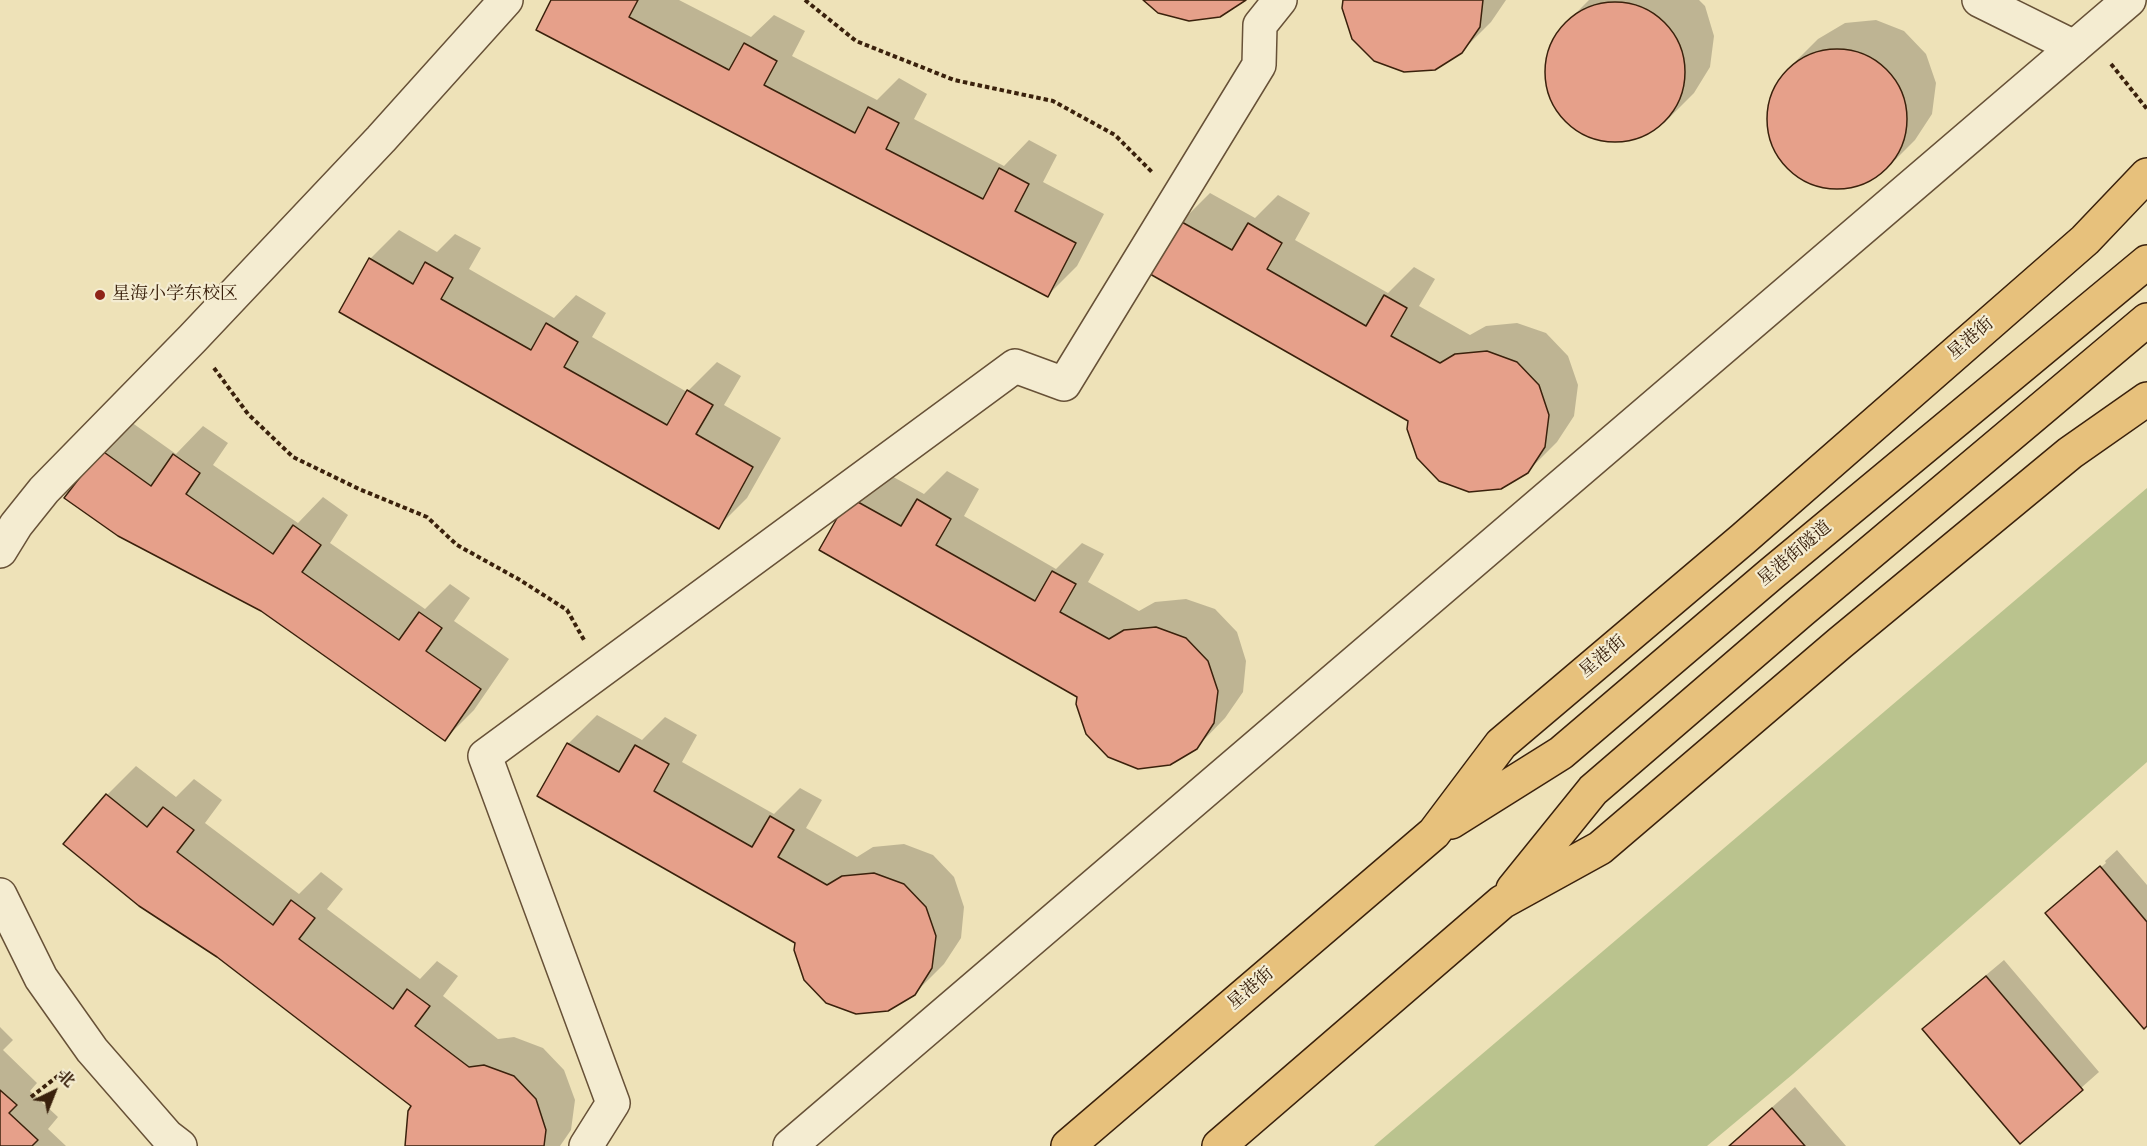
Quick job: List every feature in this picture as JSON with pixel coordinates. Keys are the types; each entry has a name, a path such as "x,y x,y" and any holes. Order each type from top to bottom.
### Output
{"main road":[{"name":"星港街","path":"1068,1146 1434,833 1501,744 1743,539 2076,248 2147,175"},
{"name":"星港街隧道","path":"1434,833 1561,753 1762,582 2147,262"},
{"path":"1219,1146 1503,902 1593,790 1801,611 2147,320"},
{"path":"1503,902 1600,848 1840,643 2061,460 2147,399"}],"street":[{"path":"0,551 16,525 44,490 192,339 381,139 506,0"},
{"path":"586,1146 613,1102 485,756 1015,366 1064,384 1259,65 1260,25 1280,0"},
{"path":"1979,0 2081,41"},
{"path":"790,1146 2129,0"},
{"path":"0,895 41,978 86,1041 167,1136 180,1146"}],"path":[{"path":"805,0 856,41 954,80 1053,101 1115,135 1178,198"},
{"path":"2081,41 2147,109"},
{"path":"192,339 248,414 293,457 359,489 427,517 457,545 520,580 567,610 599,671"}],"green space":[{"path":"2147,488 2147,762 1793,1074 1707,1146 1374,1146"}],"building":[{"path":"551,0 638,0 629,17 729,70 744,43 777,61 764,85 855,133 868,107 899,123 886,149 983,199 999,168 1029,184 1015,211 1076,243 1048,297 536,30"},
{"path":"1143,0 1246,0 1220,17 1189,21 1158,13"},
{"path":"1343,0 1483,0 1480,27 1462,53 1435,70 1404,72 1374,61 1352,39 1342,8"},
{"path":"1615,2 1642,7 1665,22 1680,45 1685,72 1680,99 1665,122 1642,137 1615,142 1588,137 1565,122 1550,99 1545,72 1550,45 1565,22 1588,7"},
{"path":"1837,49 1864,54 1887,69 1902,92 1907,119 1902,146 1887,169 1864,184 1837,189 1810,184 1787,169 1772,146 1767,119 1772,92 1787,69 1810,54"},
{"path":"1180,221 1232,250 1248,223 1282,243 1267,269 1366,326 1384,295 1407,308 1391,336 1440,363 1455,354 1487,351 1517,362 1539,385 1549,415 1545,447 1528,473 1501,489 1469,492 1439,481 1417,458 1407,429 1408,421 1150,274"},
{"path":"369,258 413,284 425,262 453,278 441,299 531,350 546,323 578,342 564,367 667,425 687,390 713,405 696,434 753,467 719,529 339,312"},
{"path":"101,450 151,486 173,454 200,473 186,494 273,554 293,525 321,545 302,572 399,640 419,612 442,628 426,651 481,689 445,741 261,611 118,536 64,498"},
{"path":"849,497 901,526 917,499 951,519 936,545 1035,601 1052,571 1076,584 1060,612 1109,639 1124,630 1156,627 1186,638 1208,661 1218,691 1214,723 1197,749 1170,765 1138,769 1108,757 1086,734 1076,704 1077,697 819,550"},
{"path":"567,743 619,772 635,745 669,764 654,791 752,847 770,816 794,830 778,857 827,885 842,876 874,873 904,884 926,907 936,936 932,968 915,995 888,1011 856,1014 826,1003 804,980 794,950 795,943 537,796"},
{"path":"106,794 147,827 163,807 194,830 177,852 273,925 291,900 315,918 299,939 393,1009 407,989 430,1006 415,1026 469,1067 484,1065 514,1076 536,1099 546,1130 544,1146 405,1146 408,1111 411,1106 217,957 139,906 63,844"},
{"path":"2100,866 2147,922 2147,1026 2144,1029 2045,913"},
{"path":"1986,976 2083,1090 2020,1144 1922,1029"},
{"path":"0,1090 17,1105 9,1113 38,1140 32,1146 0,1146"},
{"path":"1772,1108 1805,1146 1729,1146"}],"place":[{"name":"星海小学东校区","path":"100,295"}]}
